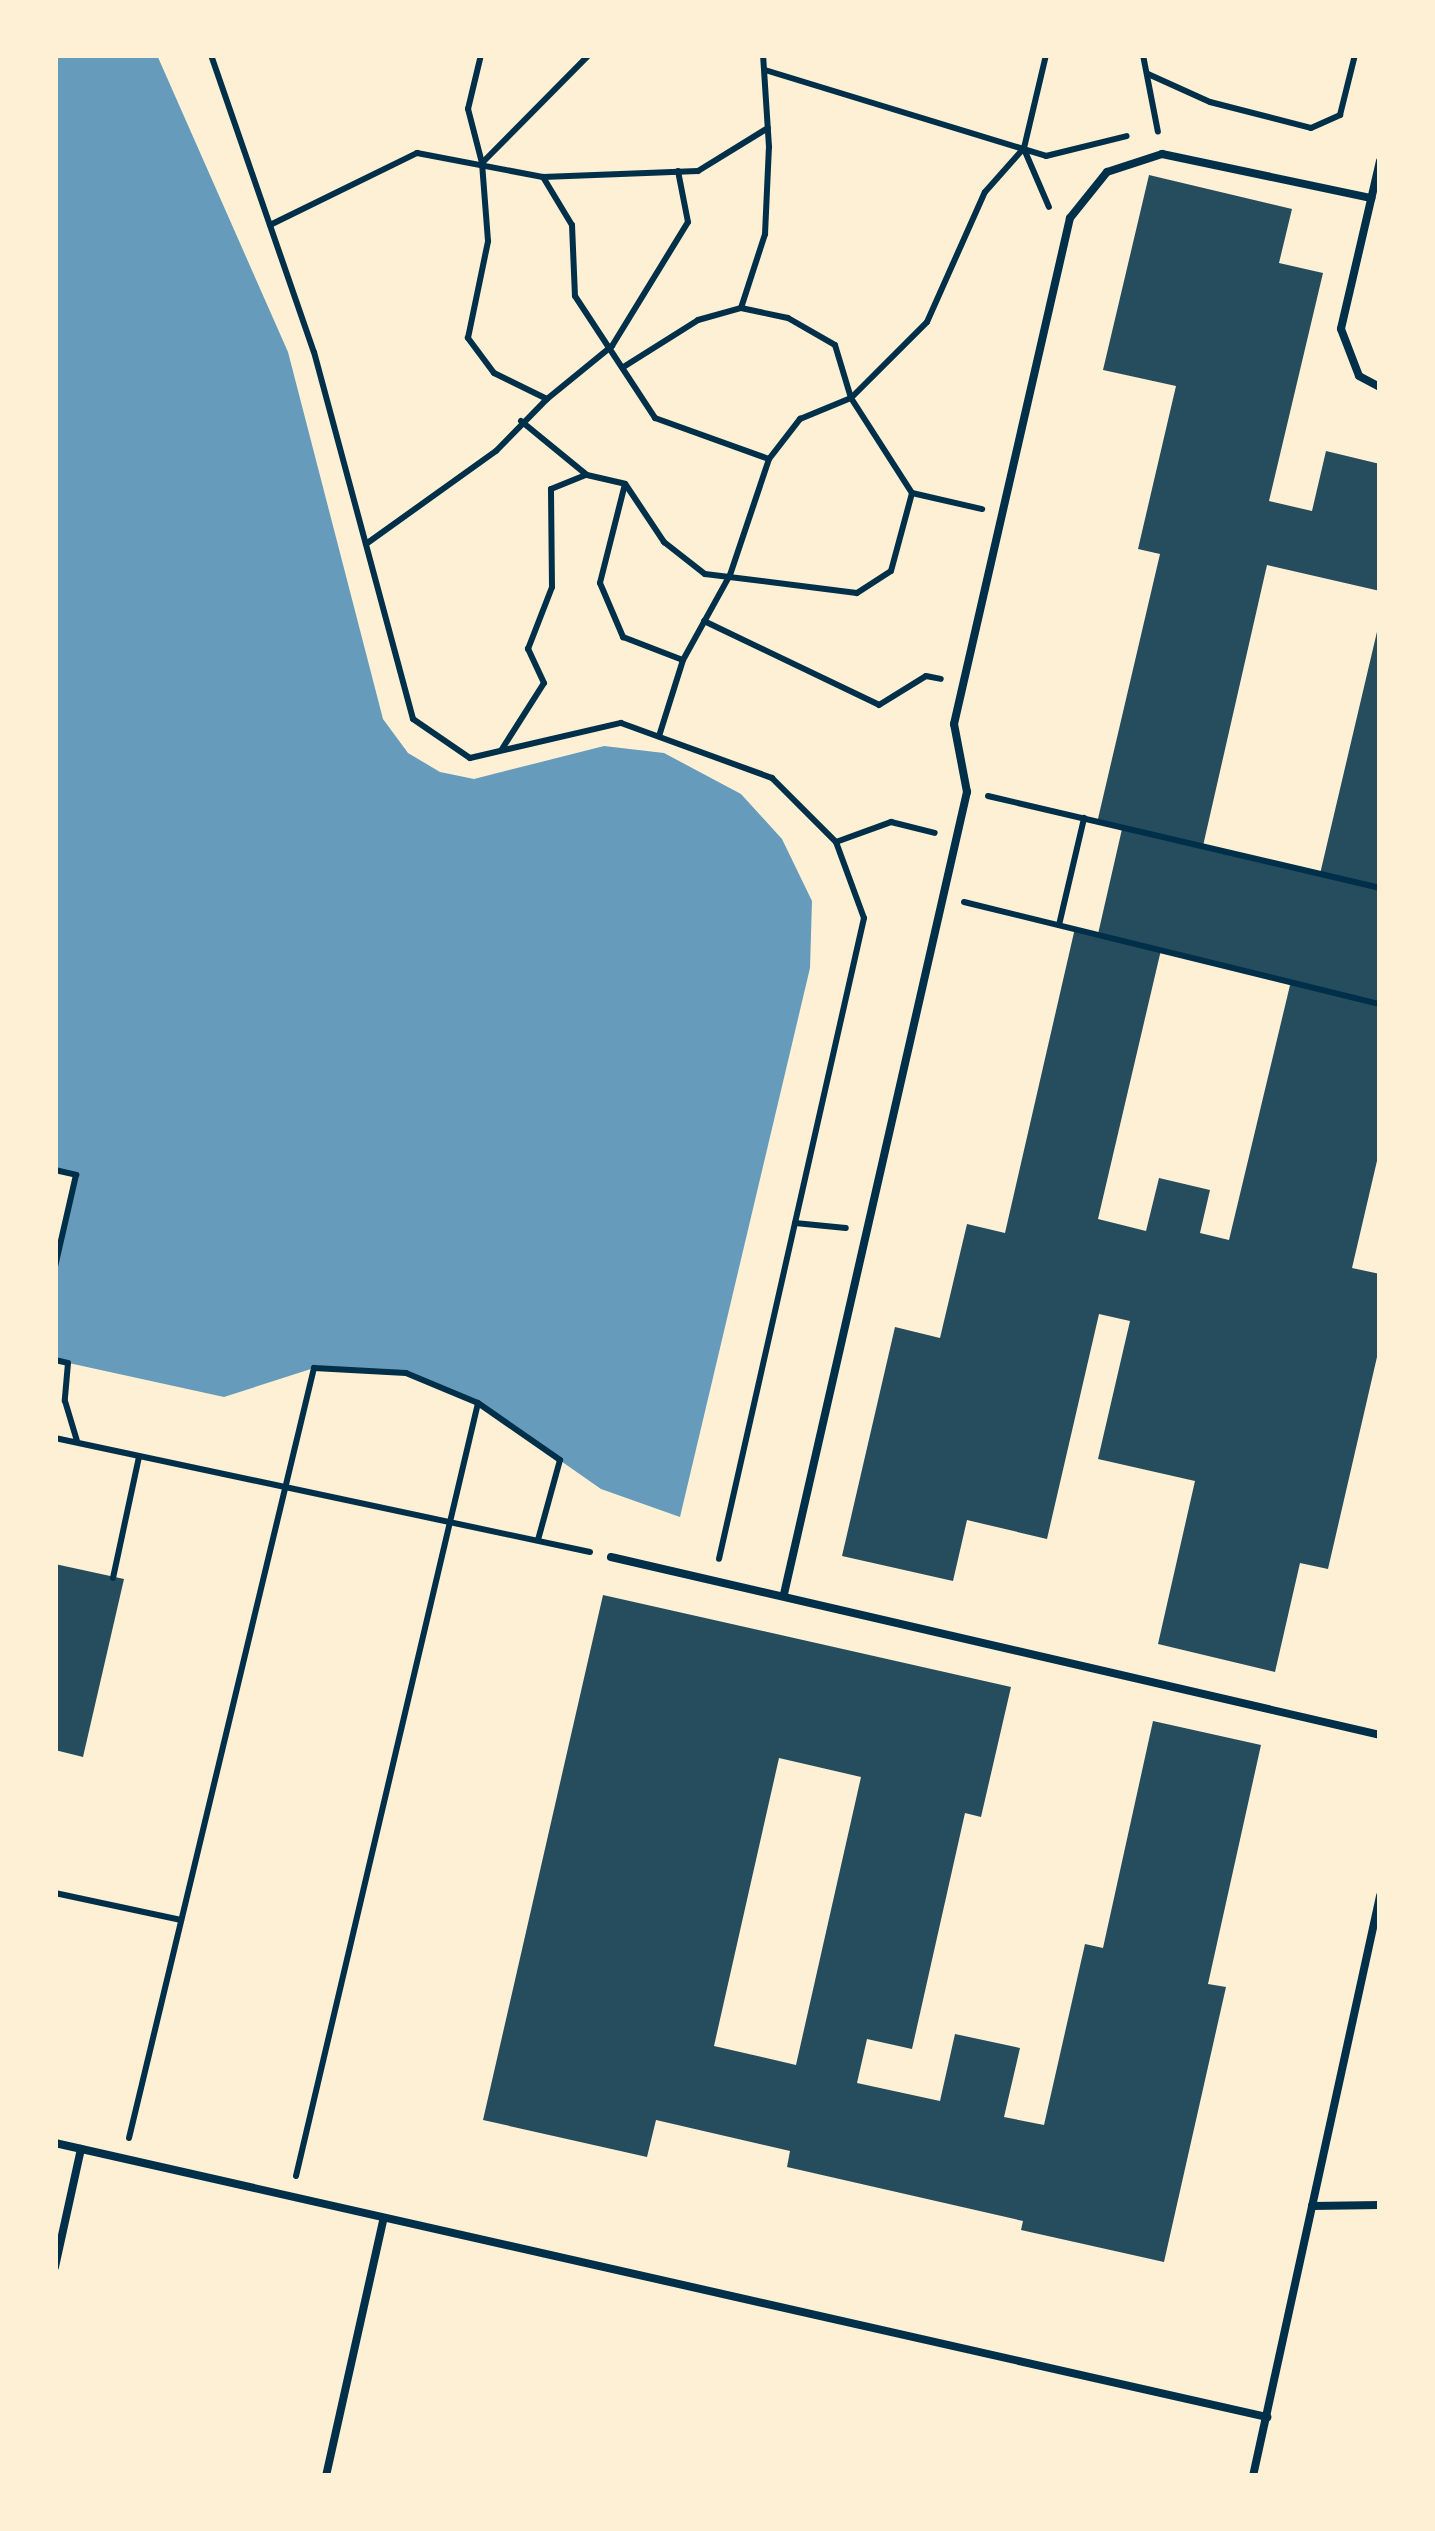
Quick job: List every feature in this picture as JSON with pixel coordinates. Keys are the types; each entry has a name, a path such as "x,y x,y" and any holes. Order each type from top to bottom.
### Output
{"lane":[{"path":"784,1594 967,792 954,724 1070,218 1107,172 1162,154 1371,198"},
{"path":"1380,161 1341,329 1359,376 1380,388"},
{"path":"610,1557 784,1594 1380,1735"},
{"path":"1253,2476 1380,1896"},
{"path":"55,2143 1267,2417"},
{"path":"55,2267 81,2149"},
{"path":"1312,2206 1380,2205"},
{"path":"326,2476 383,2220"}],"path":[{"path":"211,55 314,352 413,719 470,758 620,722 772,778 836,842 864,918 715,1580"},
{"path":"481,55 468,110 482,163 488,241 468,338 494,373 546,399"},
{"path":"482,163 589,55"},
{"path":"741,308 765,234 768,128 762,55"},
{"path":"659,736 683,660 730,575 769,459 800,419 851,398 927,322 986,192 1024,148 1046,55"},
{"path":"1144,55 1154,108"},
{"path":"1148,74 1210,102 1312,128 1340,115 1356,55"},
{"path":"765,70 1046,156 1119,137"},
{"path":"270,224 417,153 543,177 698,172 768,128"},
{"path":"1024,148 1064,242"},
{"path":"366,544 496,451 521,421 612,346 688,222 678,171"},
{"path":"543,177 572,225 576,296 625,366 655,418 769,459"},
{"path":"625,366 698,320 741,308 788,318 836,345 851,398 912,493 1002,514"},
{"path":"521,421 587,475 625,484 664,542 704,574 857,593 891,571 912,493"},
{"path":"502,750 544,683 528,649 552,588 551,489 587,475"},
{"path":"625,484 600,583 623,637 683,660"},
{"path":"704,622 880,705 926,676 964,684"},
{"path":"967,792 1380,888"},
{"path":"1060,926 1084,818"},
{"path":"836,842 891,822 956,838"},
{"path":"943,897 1380,1004"},
{"path":"55,1170 76,1175 55,1266"},
{"path":"795,1223 867,1230"},
{"path":"55,1360 68,1363 65,1401 78,1442"},
{"path":"124,2159 314,1368 406,1373 478,1403 560,1460 538,1540"},
{"path":"291,2198 478,1403"},
{"path":"55,1438 610,1557"},
{"path":"114,1578 139,1457"},
{"path":"55,1893 181,1920"}],"water":[{"path":"55,55 157,55 288,352 383,719 408,753 440,772 474,779 604,746 664,753 741,794 782,839 812,901 810,968 680,1517 601,1489 478,1403 406,1373 314,1368 224,1397 55,1360 55,1267 76,1176 55,1170"}],"building":[{"path":"1149,175 1292,209 1279,263 1323,273 1269,501 1312,511 1326,451 1380,464 1380,591 1267,565 1203,846 1320,874 1380,619 1380,1148 1352,1268 1380,1274 1380,1344 1328,1569 1300,1563 1275,1672 1158,1644 1195,1481 1098,1459 1130,1321 1099,1314 1047,1539 967,1520 953,1581 842,1556 895,1327 940,1338 967,1224 1005,1233 1075,928 1098,934 1122,829 1097,823 1160,554 1138,549 1176,386 1103,370","holes":["1161,950 1291,981 1229,1240 1200,1233 1210,1190 1159,1178 1146,1231 1098,1219"]},
{"path":"55,1564 124,1579 83,1757 55,1750"},
{"path":"603,1595 1011,1687 981,1817 965,1813 912,2049 867,2039 857,2083 940,2101 955,2034 1020,2048 1004,2117 1044,2125 1085,1944 1103,1948 1153,1721 1261,1745 1208,1984 1226,1987 1164,2262 1021,2230 1023,2221 787,2167 790,2151 656,2120 647,2157 483,2120","holes":["779,1758 861,1777 796,2065 714,2046"]}]}
